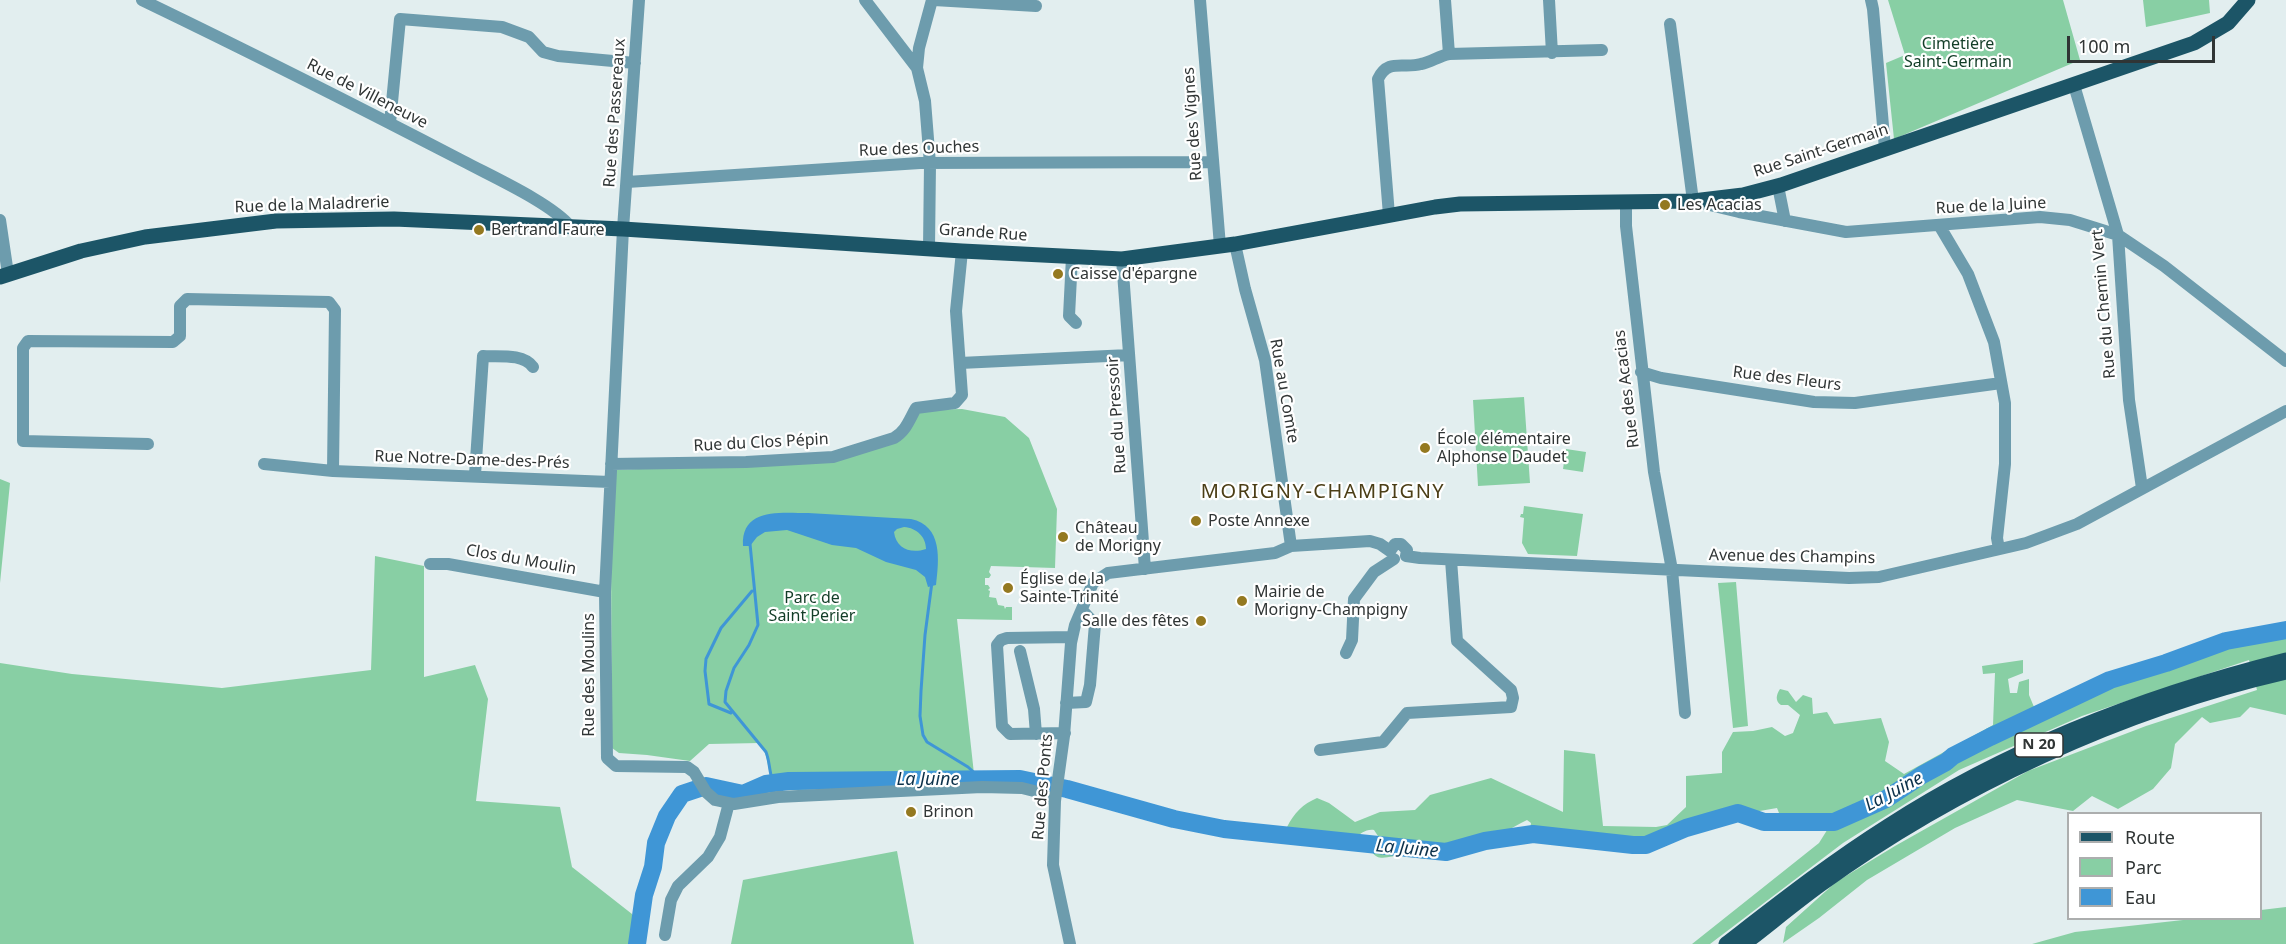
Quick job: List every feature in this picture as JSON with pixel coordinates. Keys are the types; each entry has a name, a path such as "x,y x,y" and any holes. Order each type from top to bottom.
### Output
{"main road":[{"name":"Rue Saint-Germain","path":"1339,225 1460,204 1694,201 1743,195 1778,186 2020,102 2074,86 2193,43 2228,22 2248,0"},
{"name":"Rue de la Maladrerie","path":"4,276 81,251 145,237 276,221 394,219 622,229"},
{"name":"Grande Rue","path":"622,229 1122,259 1228,245 1339,225"},
{"name":"N 20","path":"1726,944 1814,876 1889,825 1963,783 2080,726 2142,702 2286,660"},
{"name":"N 20","path":"1744,944 1821,885 1897,834 1990,781 2085,737 2149,713 2259,678 2286,672"}],"street":[{"name":"Rue de Villeneuve","path":"142,0 390,123 561,215 571,227"},
{"name":"Rue des Passereaux","path":"622,229 639,0"},
{"path":"865,0 917,68"},
{"path":"928,248 930,164 925,101 917,68 919,48 933,0 1036,6"},
{"name":"Rue des Vignes","path":"1200,0 1212,162 1228,245"},
{"path":"1445,0 1449,54"},
{"path":"1549,0 1552,53"},
{"path":"1871,0 1885,149"},
{"path":"390,123 400,19 502,27 529,37 543,52 558,56 635,63"},
{"path":"1670,24 1694,201"},
{"path":"1389,215 1378,79 1382,70 1389,66 1423,64 1449,54 1602,50"},
{"name":"Rue du Chemin Vert","path":"2074,86 2118,235 2129,400 2142,488"},
{"name":"Rue des Ouches","path":"627,182 930,164 1212,162"},
{"path":"1778,186 1785,221"},
{"name":"Rue de la Juine","path":"1694,201 1846,232 2040,217 2070,220 2118,235 2164,266 2286,361"},
{"name":"Rue des Acacias","path":"1626,203 1626,226 1641,372 1654,472 1672,570 1685,713"},
{"path":"0,220 4,276"},
{"path":"1939,225 1968,274 1994,342 2005,403 2005,464 1997,538 1999,549"},
{"name":"Rue des Moulins","path":"622,229 619,340 605,592 607,758 616,766 687,767 694,772 703,788 715,800 729,803"},
{"name":"Rue au Comte","path":"1228,245 1245,289 1265,360 1291,546"},
{"name":"Rue du Clos Pépin","path":"611,464 833,457 894,438 901,433 916,408 955,403 962,395 956,311 962,251"},
{"path":"1072,257 1069,316 1076,323"},
{"name":"Rue du Pressoir","path":"1122,259 1145,569"},
{"path":"148,444 23,441 23,348 28,341 173,342 180,336 180,306 187,299 329,302 335,310 333,471"},
{"path":"960,363 1129,355"},
{"path":"475,476 483,356 519,358 529,362 533,367"},
{"name":"Rue des Fleurs","path":"1641,372 1662,378 1814,402 1856,403 2001,383"},
{"name":"Avenue des Champins","path":"1093,583 1108,573 1275,553 1291,546 1370,541 1380,544 1397,555 1451,560 1849,578 1879,577 2041,539 2077,524 2286,411"},
{"name":"Rue Notre-Dame-des-Prés","path":"264,464 333,471 610,482"},
{"path":"1346,653 1352,640 1354,599 1374,572 1397,555"},
{"path":"1320,750 1383,742 1407,712 1511,707 1513,698 1511,690 1457,641 1451,560"},
{"name":"Clos du Moulin","path":"430,564 447,564 605,592"},
{"name":"Rue des Ponts","path":"1070,944 1053,865 1056,798 1065,734 1072,637 1093,583"},
{"path":"1066,703 1086,702 1090,685 1095,624 1082,610"},
{"path":"1065,734 1010,734 1002,726 997,645 1001,640 1007,638 1072,637"},
{"path":"1020,651 1034,709 1036,734"},
{"path":"665,935 671,900 678,886 708,857 720,837 729,803 746,803 778,797 982,787 1022,789 1056,798"}],"green space":[{"name":"Cimetière Saint-Germain","path":"1888,0 2063,0 2080,60 1894,139 1886,63 1905,55"},
{"path":"2143,0 2209,0 2210,13 2146,27"},
{"path":"1524,397 1530,483 1478,486 1473,400"},
{"name":"Parc de Saint Perier","path":"962,409 1005,417 1029,438 1057,509 1055,568 991,566 989,572 991,575 985,578 985,585 990,588 989,597 996,598 998,605 1004,606 1005,609 1012,607 1012,620 957,619 975,783 791,790 773,782 760,743 709,744 690,761 619,753 612,748 611,559 616,470 833,460 889,445 921,410"},
{"path":"1566,449 1586,452 1583,472 1563,469"},
{"path":"0,479 10,483 0,583"},
{"path":"1524,506 1583,514 1577,556 1528,554 1522,543 1524,518 1520,517"},
{"path":"375,556 424,566 424,677 475,665 488,699 476,801 560,807 572,867 632,914 633,944 0,944 0,663 72,674 222,688 371,670"},
{"path":"1736,582 1748,726 1733,728 1718,583"},
{"path":"2286,624 2286,715 2250,707 2240,717 2210,723 2202,717 2175,744 2171,768 2153,789 2118,809 2092,796 2073,811 2017,800 1955,828 1867,880 1783,943 1786,927 1836,882 2028,771 2146,726 2257,690 2249,660 2082,716 1959,770 1843,843 1710,944 1692,944 1819,843 1829,827 1812,819 1781,818 1777,808 1748,813 1727,811 1689,823 1649,841 1599,838 1587,843 1529,838 1531,823 1527,820 1468,850 1443,858 1429,859 1402,855 1378,857 1372,852 1378,836 1374,830 1366,831 1342,844 1330,846 1310,840 1287,827 1299,810 1317,798 1329,803 1355,822 1380,812 1415,810 1430,795 1491,778 1563,812 1564,750 1595,754 1603,826 1656,827 1667,825 1686,807 1686,776 1722,773 1722,752 1733,732 1772,727 1785,736 1793,733 1800,715 1788,705 1781,705 1778,702 1780,689 1788,691 1796,702 1803,695 1812,698 1813,714 1827,712 1834,724 1881,718 1889,742 1885,761 1904,774 1993,725 1995,673 1983,674 1982,666 2023,660 2023,673 2008,679 2010,693 2017,693 2019,682 2029,679 2029,695 2034,707 2113,672 2241,633"},
{"path":"897,851 914,944 731,944 743,880"},
{"path":"2286,907 2286,944 2032,944 2075,932 2183,920 2262,920 2262,910"}],"water":[{"path":"775,513 911,519 921,523 929,529 937,545 936,585 928,587 925,577 916,570 886,562 856,548 832,545 787,530 765,532 757,537 750,546 743,546 744,533 756,518","holes":["904,527 917,531 922,537 926,549 915,551 905,549 898,543 894,532"]}],"waterway":[{"path":"750,544 758,625 749,645 734,668 726,691 725,702 766,752 773,782"},
{"path":"932,582 921,691 920,716 923,735 927,742 968,767 980,778"},
{"path":"731,713 709,704 706,659 721,628 752,591"},
{"name":"La Juine","path":"637,944 644,895 653,867 656,843 667,816 682,794 706,786 743,794 766,784 789,781 1020,779 1067,789 1174,819 1224,829 1446,852 1485,841 1533,834 1646,845 1686,828 1738,813 1764,822 1834,822 1886,799 1953,756 2110,680 2226,641 2286,630"}],"place":[{"name":"Les Acacias","path":"1665,205"},
{"name":"Bertrand Faure","path":"479,230"},
{"name":"Caisse d'épargne","path":"1058,274"},
{"name":"École élémentaire Alphonse Daudet","path":"1425,448"},
{"name":"Poste Annexe","path":"1196,521"},
{"name":"Château de Morigny","path":"1063,537"},
{"name":"Église de la Sainte-Trinité","path":"1008,588"},
{"name":"Mairie de Morigny-Champigny","path":"1242,601"},
{"name":"Salle des fêtes","path":"1201,621"},
{"name":"Brinon","path":"911,812"}],"district":[{"name":"MORIGNY-CHAMPIGNY","path":"1323,492"}]}
